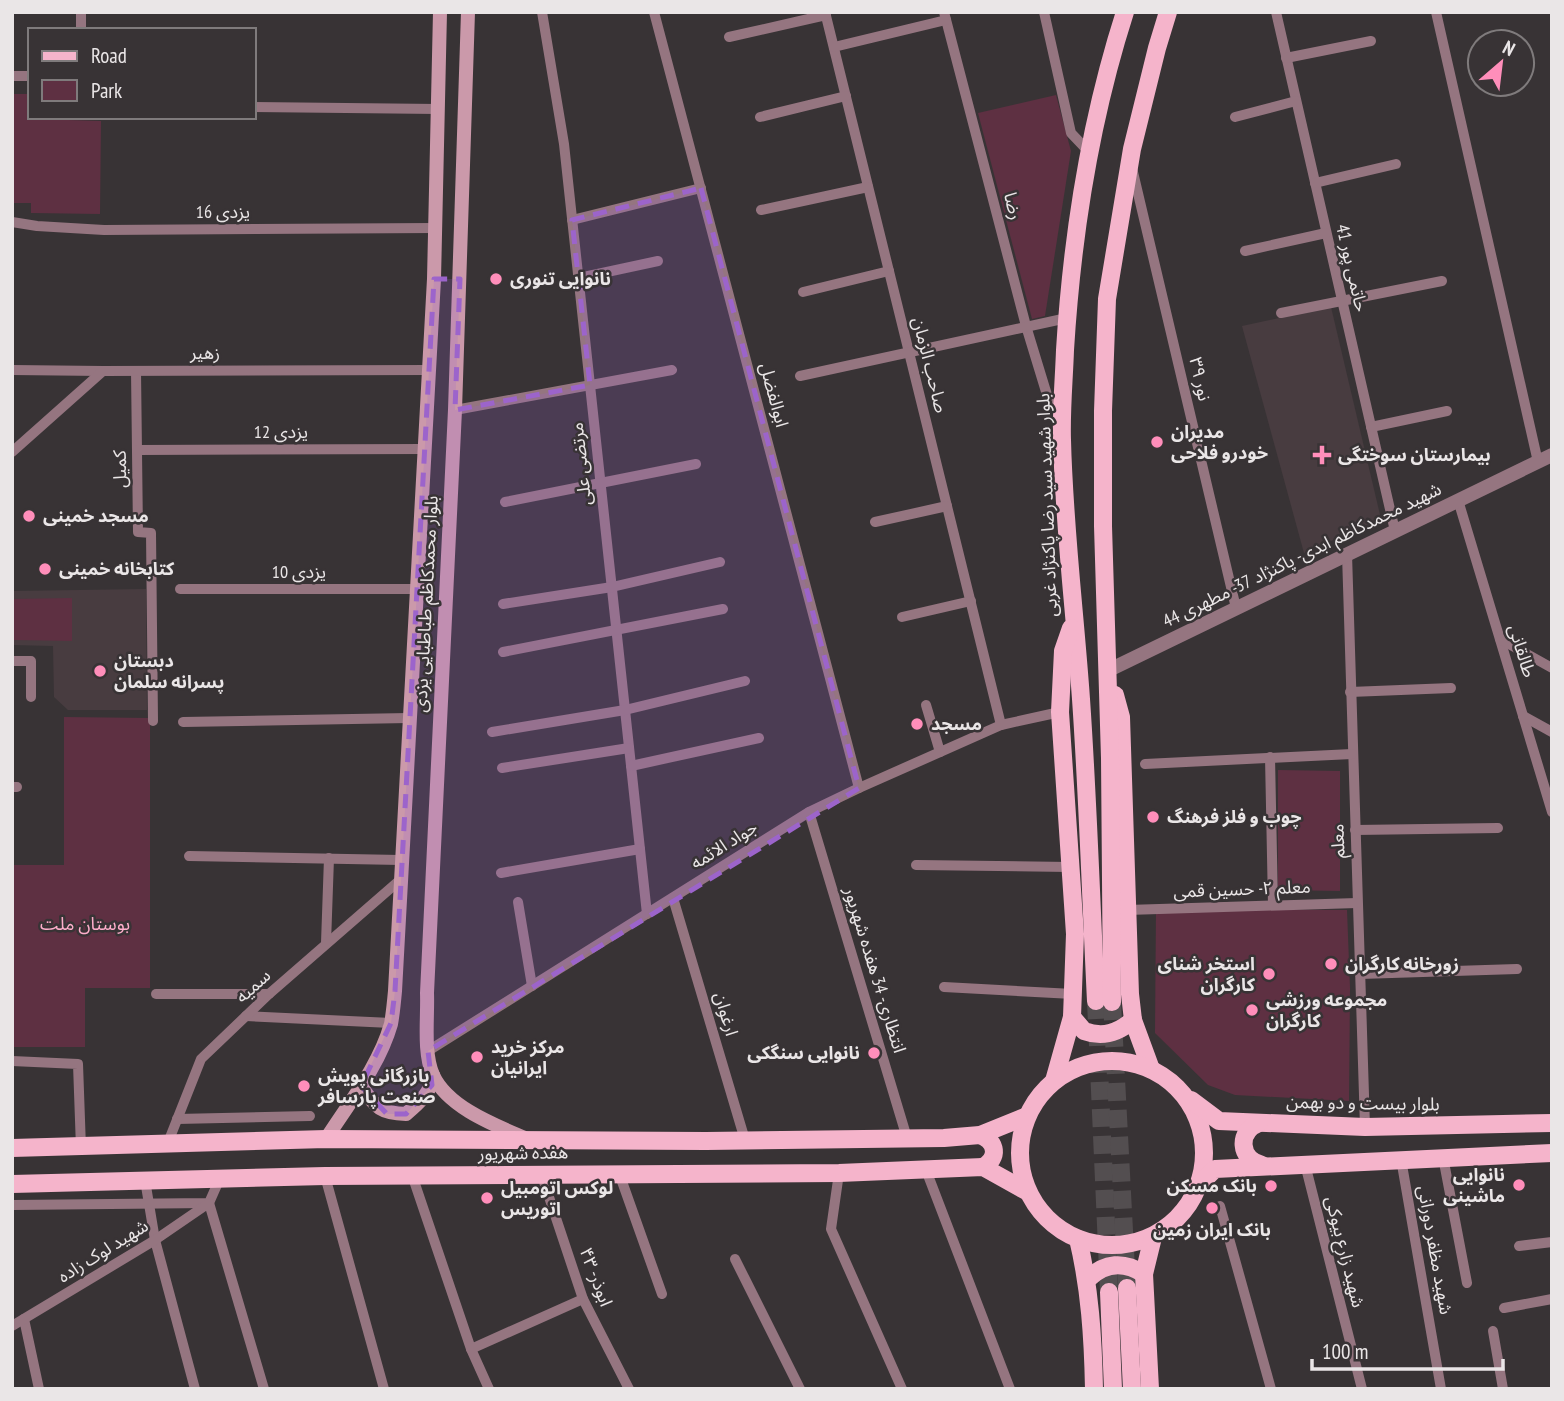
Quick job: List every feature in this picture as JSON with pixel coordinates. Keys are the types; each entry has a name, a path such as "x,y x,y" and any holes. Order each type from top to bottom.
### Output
{"main road":[{"name":"بلوار محمدکاظم طباطبایی یزدی","path":"326,1139 379,1054 391,1023 395,991 434,279 440,12"},
{"name":"بلوار محمدکاظم طباطبایی یزدی","path":"468,12 455,410 427,993 428,1051 433,1075 450,1097 481,1118 532,1141"},
{"name":"بلوار شهید سید رضا پاکنژاد غربی","path":"1107,671 1104,1002 1073,621 1062,440 1069,289 1082,194 1125,12"},
{"path":"1150,1069 1133,1020 1121,717 1107,671 1103,437 1107,299 1130,158 1168,12"},
{"path":"434,279 460,279"},
{"path":"1054,1081 1072,1017 1073,994 1075,933 1060,712 1063,651 1073,621"},
{"path":"1072,1017 1084,1031 1104,1034 1121,1030 1133,1020"},
{"path":"1101,1062 1126,1062 1150,1069 1168,1080 1183,1094 1199,1122 1205,1153 1200,1184 1189,1206 1173,1224 1153,1237 1128,1244 1103,1245 1079,1239 1058,1228 1041,1212 1028,1192 1020,1167 1020,1141 1027,1115 1054,1081 1076,1068 1101,1062"},
{"path":"361,1086 374,1104 387,1114 406,1114 419,1103 432,1085 433,1075"},
{"name":"بلوار بیست و دو بهمن","path":"1183,1094 1219,1121 1365,1127 1552,1122"},
{"name":"هفده شهریور","path":"12,1148 326,1139 532,1141 907,1138 980,1135 1027,1115"},
{"path":"1259,1123 1253,1125 1245,1135 1243,1149 1250,1160 1262,1166"},
{"path":"980,1135 989,1139 994,1146 995,1155 990,1163 983,1167"},
{"path":"1200,1184 1215,1169 1552,1153"},
{"path":"983,1167 1028,1192"},
{"name":"هفده شهریور","path":"12,1184 324,1176 839,1172 983,1167"},
{"path":"1150,1389 1144,1274 1153,1237"},
{"path":"1079,1239 1088,1279 1093,1330 1094,1389"},
{"path":"1088,1279 1096,1272 1115,1264 1136,1268 1144,1274"},
{"path":"1127,1289 1132,1389"},
{"path":"1109,1292 1113,1389"}],"street":[{"name":"مرتضی علی","path":"542,12 564,144 647,914"},
{"name":"ابوالفضل","path":"654,12 859,788"},
{"path":"1044,12 1072,133 1090,153"},
{"name":"حاتمی پور 41","path":"1276,12 1395,531"},
{"path":"1436,12 1538,461"},
{"path":"729,37 826,14"},
{"name":"صاحب الزمان","path":"826,14 1001,726"},
{"path":"834,47 945,16"},
{"name":"رضا","path":"945,16 1026,326 1051,408"},
{"path":"1286,58 1371,41"},
{"path":"760,117 846,96"},
{"path":"1235,117 1296,101"},
{"path":"256,107 438,109"},
{"name":"نور ۳۹","path":"1130,158 1236,608"},
{"path":"1315,183 1396,163"},
{"path":"761,210 868,187"},
{"path":"572,219 701,188"},
{"name":"یزدی 16","path":"12,222 104,230 435,228"},
{"path":"1245,251 1326,233"},
{"path":"579,278 658,261"},
{"path":"803,292 889,271"},
{"path":"1281,313 1442,281"},
{"path":"800,376 1067,318"},
{"name":"زهیر","path":"12,370 429,370"},
{"path":"455,410 672,370"},
{"path":"12,452 103,371"},
{"name":"کمیل","path":"135,371 138,532 151,533 153,721"},
{"path":"1371,427 1447,411"},
{"name":"یزدی 12","path":"137,450 425,449"},
{"name":"شهید محمدکاظم ابدی- پاکنژاد 37- مطهری 44","path":"1107,671 1552,455"},
{"path":"505,502 696,464"},
{"name":"طالقانی","path":"1458,500 1552,812"},
{"path":"875,522 947,506"},
{"name":"معلم","path":"1347,554 1365,1127"},
{"path":"503,604 612,587 720,562"},
{"name":"یزدی 10","path":"180,589 417,589"},
{"path":"902,617 971,601"},
{"path":"503,652 723,609"},
{"path":"1500,639 1552,668"},
{"path":"12,661 31,661 31,697"},
{"path":"492,732 625,710 745,681"},
{"path":"1350,692 1451,688"},
{"path":"926,705 940,752"},
{"name":"جواد الائمه","path":"428,1051 809,812 1001,726 1060,712"},
{"path":"1523,716 1552,732"},
{"path":"183,722 410,718"},
{"path":"631,766 760,738"},
{"path":"502,768 629,748"},
{"path":"1145,764 1352,754"},
{"path":"1270,757 1273,905"},
{"name":"انتظاری- 34 هفده شهریور","path":"809,812 907,1138"},
{"path":"1355,830 1498,828"},
{"path":"501,873 640,849"},
{"path":"190,856 401,860"},
{"path":"326,943 329,858"},
{"path":"916,866 1070,867"},
{"name":"سمیه","path":"167,1145 201,1059 269,994 400,880"},
{"name":"ارغوان","path":"673,898 745,1140"},
{"path":"518,902 532,986"},
{"name":"معلم ۲- حسین قمی","path":"1127,909 1357,903"},
{"path":"1360,974 1517,969"},
{"path":"944,987 1073,994"},
{"path":"156,994 269,994"},
{"path":"246,1016 391,1023"},
{"path":"12,1061 78,1063 81,1148"},
{"path":"177,1119 310,1116"},
{"path":"1443,1157 1467,1283"},
{"name":"شهید مظفر دورانی","path":"1401,1159 1441,1389"},
{"name":"شهید زارع بیوکی","path":"1305,1164 1362,1389"},
{"path":"926,1170 1010,1389"},
{"path":"839,1172 831,1229 902,1389"},
{"name":"ابوذر- ۴۳","path":"541,1173 583,1298 629,1389"},
{"path":"619,1173 662,1294"},
{"path":"412,1175 471,1349 489,1389"},
{"path":"324,1176 384,1389"},
{"path":"220,1178 209,1203 264,1389"},
{"path":"145,1180 156,1240 195,1389"},
{"path":"12,1205 209,1203"},
{"name":"شهید لوک زاده","path":"12,1326 156,1240 209,1203"},
{"path":"1220,1206 1271,1389"},
{"path":"1520,1246 1552,1242"},
{"path":"735,1259 800,1389"},
{"path":"471,1349 583,1298"},
{"path":"1504,1308 1552,1299"},
{"path":"24,1319 39,1389"},
{"path":"1493,1331 1503,1389"}],"highlighted area":[{"path":"701,188 859,788 428,1051 432,1085 406,1114 387,1114 361,1086 391,1023 395,991 434,279 460,279 455,410 590,385 572,220"}],"shaded area":[{"name":"بیمارستان سوختگی","path":"1331,307 1381,519 1304,553 1242,326"},
{"name":"دبستان پسرانه سلمان","path":"146,589 147,710 68,710 54,697 53,646 12,645 12,591"}],"green space":[{"path":"12,94 28,94 28,119 101,121 100,214 31,213 31,203 12,203"},
{"path":"1056,95 1071,151 1045,316 1032,319 978,113"},
{"path":"72,598 72,641 12,640 12,599"},
{"name":"بوستان ملت","path":"64,717 150,718 150,988 85,988 85,1047 12,1047 12,865 64,865"},
{"path":"1278,770 1340,771 1340,891 1278,890"},
{"name":"مجموعه ورزشی کارگران","path":"1156,909 1347,910 1350,988 1349,1101 1235,1095 1208,1085 1155,1033"}],"tunnel":[{"path":"1096,1001 1109,1292"},
{"path":"1112,1002 1127,1288"}],"place":[{"name":"نانوایی تنوری","path":"496,279"},
{"name":"مدیران خودرو فلاحی","path":"1157,442"},
{"name":"بیمارستان سوختگی","path":"1322,455"},
{"name":"مسجد خمینی","path":"29,516"},
{"name":"کتابخانه خمینی","path":"45,569"},
{"name":"دبستان پسرانه سلمان","path":"100,671"},
{"name":"مسجد","path":"917,724"},
{"name":"چوب و فلز فرهنگ","path":"1153,817"},
{"name":"زورخانه کارگران","path":"1331,964"},
{"name":"استخر شنای کارگران","path":"1269,974"},
{"name":"مجموعه ورزشی کارگران","path":"1252,1010"},
{"name":"نانوایی سنگکی","path":"874,1053"},
{"name":"مرکز خرید ایرانیان","path":"477,1057"},
{"name":"بازرگانی پویش صنعت پارسافر","path":"304,1086"},
{"name":"نانوایی ماشینی","path":"1519,1185"},
{"name":"بانک مسکن","path":"1271,1186"},
{"name":"لوکس اتومبیل اتوریس","path":"487,1198"},
{"name":"بانک ایران زمین","path":"1212,1208"}]}
